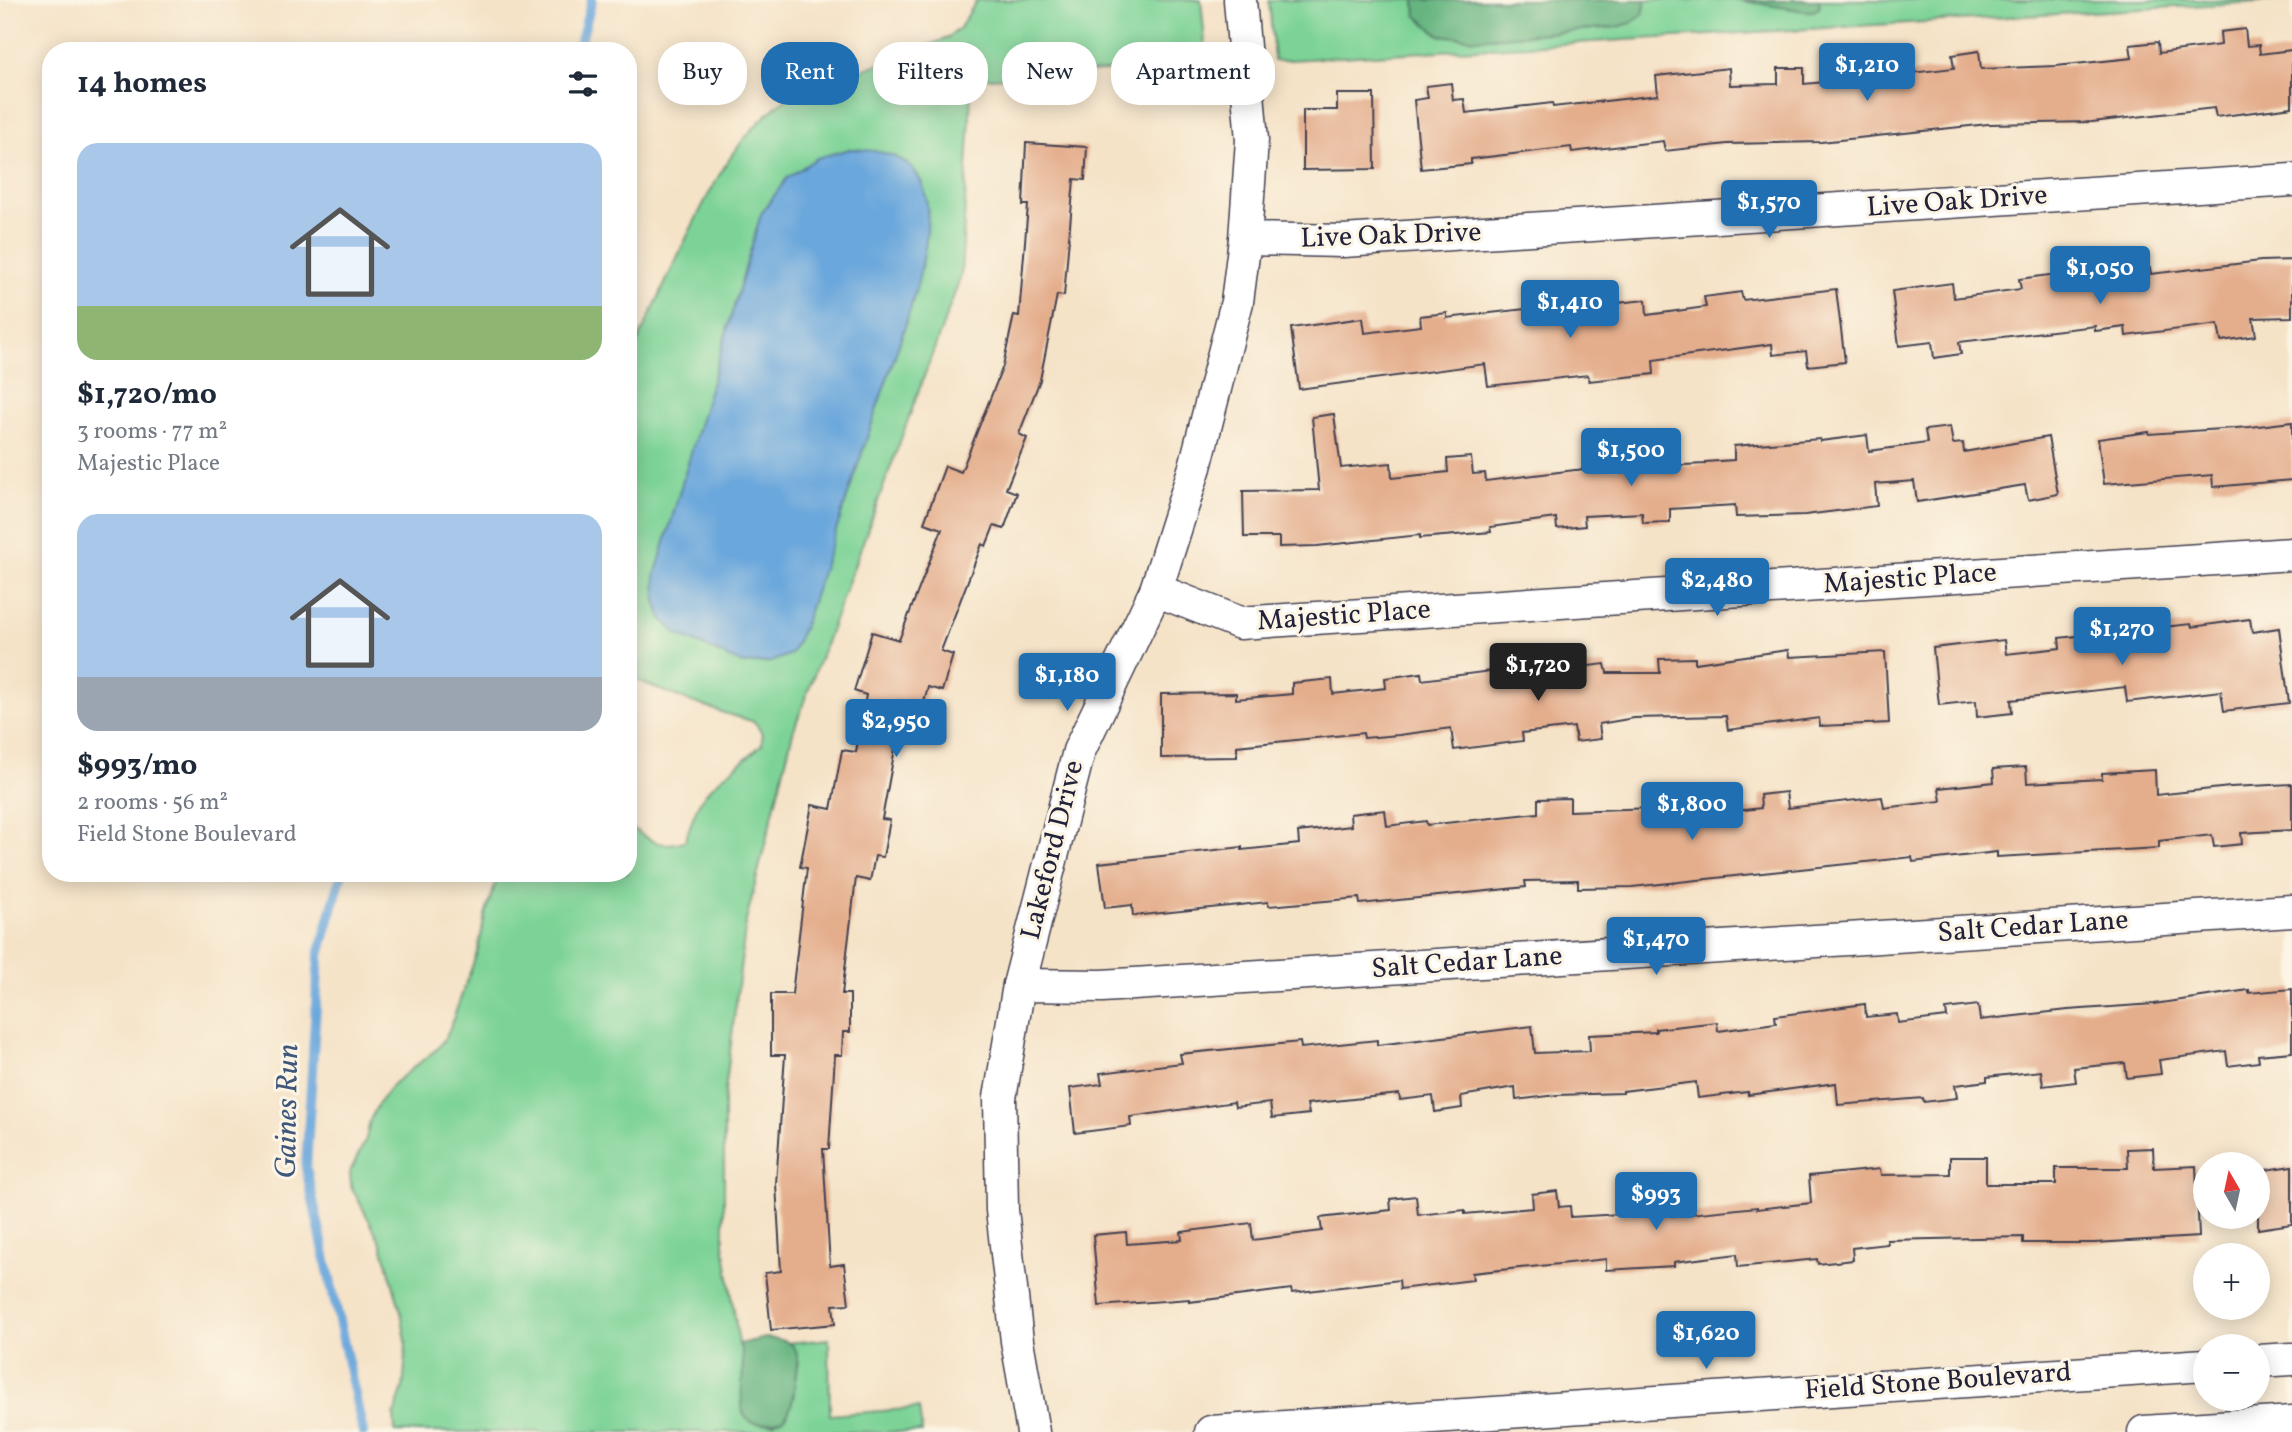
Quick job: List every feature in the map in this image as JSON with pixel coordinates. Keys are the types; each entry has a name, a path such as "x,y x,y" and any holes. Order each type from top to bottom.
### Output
{"street":[{"name":"Lakeford Drive","path":"1033,1432 1017,1341 1002,1210 1000,1098 1019,985 1079,751 1156,590 1195,467 1237,302 1245,239 1252,140 1240,0"},
{"name":"Live Oak Drive","path":"1245,239 1343,241 2292,180"},
{"name":"Majestic Place","path":"1156,590 1240,623 2292,554"},
{"name":"Salt Cedar Lane","path":"1019,985 1102,986 2292,911"},
{"path":"2270,1361 2292,1359"},
{"name":"Field Stone Boulevard","path":"1211,1432 2193,1366"},
{"path":"2144,1432 2292,1422"}],"green space":[{"path":"977,0 1201,0 1205,42 1111,42 1111,71 1097,72 1097,42 1002,42 1002,77 988,78 988,42 937,42 948,38 960,28"},
{"path":"1269,0 1415,0 1416,15 1439,35 1477,39 1617,27 1631,23 1646,4 1646,0 1739,0 1805,11 1819,7 1819,0 2290,0 1275,61 1275,42 1272,42"},
{"path":"1415,0 1646,0 1643,15 1631,23 1617,27 1477,39 1439,35 1416,15"},
{"path":"1739,0 1819,0 1820,7 1814,11 1805,11"},
{"path":"873,66 873,105 971,105 961,276 793,732 746,921 724,1100 724,1244 739,1344 744,1355 742,1402 752,1423 774,1424 794,1398 799,1362 795,1349 787,1343 829,1339 830,1415 919,1408 922,1432 395,1432 394,1415 403,1388 405,1366 406,1341 401,1312 382,1245 351,1186 350,1172 366,1139 370,1120 378,1104 393,1084 438,1048 448,1033 478,950 485,915 496,882 637,882 637,831 654,842 668,844 685,841 694,814 704,796 762,744 762,734 755,722 690,702 637,680 637,343 692,226 738,146 778,105 859,105 859,71"},
{"path":"766,1338 787,1342 796,1350 794,1390 791,1406 785,1417 771,1423 754,1423 748,1420 743,1411 743,1362 739,1344"}],"water":[{"path":"850,149 874,151 897,158 906,163 921,181 928,216 920,273 804,626 791,654 771,662 743,664 677,634 662,619 656,601 655,576 761,214 787,178 817,158"}],"building":[{"path":"2245,29 2247,46 2259,45 2260,54 2292,50 2292,107 2216,117 2214,108 2092,122 1988,124 1821,142 1727,144 1665,151 1663,141 1572,152 1571,147 1471,159 1471,164 1421,169 1414,100 1428,98 1426,86 1451,83 1453,100 1464,99 1466,113 1552,103 1553,107 1658,95 1656,76 1729,68 1730,85 1778,84 1778,68 1804,68 1804,84 1869,78 1867,62 1893,59 1895,75 1954,68 1952,55 1979,51 1981,69 2056,66 2132,58 2130,45 2158,42 2159,53 2221,45 2220,32"},
{"path":"1337,94 1374,94 1375,169 1303,170 1303,110 1337,110"},
{"path":"1026,143 1087,147 1085,180 1074,179 1064,296 1057,295 1040,380 1019,434 1027,438 1006,489 1017,493 1004,529 994,526 986,546 982,544 941,651 953,655 942,691 928,687 922,710 903,705 882,819 890,820 883,857 875,856 870,881 856,878 842,994 850,994 850,1032 843,1032 842,1055 835,1055 829,1149 823,1149 830,1266 844,1264 849,1304 833,1305 835,1324 771,1330 765,1273 781,1271 776,1184 785,1055 771,1055 771,994 792,994 807,868 800,867 812,805 831,809 842,750 856,752 866,695 854,691 872,632 899,640 942,529 924,523 945,466 961,472 1003,366 1014,315 1019,316 1028,205 1023,205"},
{"path":"2292,260 2292,317 2253,318 2256,336 2221,341 2218,324 2126,336 2125,327 2095,331 2095,326 1959,342 1961,354 1934,358 1932,342 1899,346 1892,291 1952,283 1954,298 2021,289 2019,279 2057,274 2059,290 2118,283 2117,272 2150,268 2151,274"},
{"path":"1836,289 1845,362 1808,366 1806,351 1773,355 1772,344 1653,360 1654,374 1589,381 1588,375 1488,386 1485,364 1299,389 1291,328 1363,318 1365,333 1421,326 1420,316 1447,313 1447,318 1552,306 1554,315 1607,308 1607,304 1646,300 1647,315 1706,307 1704,297 1741,292 1743,300"},
{"path":"1334,414 1341,468 1391,463 1392,478 1448,472 1447,459 1471,457 1473,474 1485,473 1486,481 1575,470 1705,464 1734,460 1734,446 1820,441 1867,435 1869,451 1927,443 1925,430 1950,427 1953,444 1963,443 1964,452 2048,437 2058,494 2028,500 2025,485 1917,502 1914,481 1875,484 1877,506 1805,515 1736,517 1735,505 1670,509 1670,522 1643,523 1642,513 1584,516 1585,526 1557,529 1556,518 1490,527 1491,532 1420,538 1420,535 1317,546 1279,547 1279,537 1244,537 1243,491 1319,490 1312,417"},
{"path":"2292,422 2292,480 2213,487 2212,475 2104,484 2098,439 2149,432"},
{"path":"2250,619 2252,632 2279,628 2289,703 2224,711 2221,691 2127,702 2125,687 2011,700 2012,713 1977,717 1976,701 1939,705 1933,648 2004,640 2006,654 2060,648 2059,638 2191,624 2192,627"},
{"path":"1788,650 1789,657 1885,652 1889,723 1820,726 1819,718 1728,730 1726,716 1634,718 1599,724 1601,739 1576,742 1574,727 1522,733 1523,741 1454,750 1451,728 1364,738 1363,733 1237,746 1237,757 1161,758 1161,694 1236,693 1236,699 1292,694 1292,683 1332,679 1333,694 1386,688 1385,678 1421,673 1422,680 1513,668 1514,675 1605,664 1607,673 1660,673 1659,659 1695,658 1695,663"},
{"path":"2026,767 2027,783 2102,779 2102,773 2155,770 2156,795 2292,784 2292,830 2241,833 2242,844 2214,847 2212,835 2159,841 2159,848 1997,857 1997,852 1913,862 1912,857 1632,887 1578,888 1578,880 1525,881 1526,887 1360,904 1359,898 1269,906 1268,902 1133,916 1132,905 1105,908 1099,863 1242,847 1242,850 1299,844 1298,832 1351,826 1350,814 1385,810 1387,826 1426,821 1427,825 1538,813 1538,799 1570,798 1570,811 1654,808 1699,802 1701,815 1761,808 1760,795 1786,792 1788,808 1882,797 1884,808 1941,801 1939,788 1994,782 1993,769"},
{"path":"2292,989 2292,1052 2258,1055 2259,1062 2228,1066 2226,1051 2159,1060 2161,1074 2127,1078 2125,1063 2074,1068 2076,1082 2043,1086 2041,1071 1987,1077 1987,1081 1955,1085 1957,1098 1924,1102 1923,1098 1838,1105 1836,1083 1748,1095 1748,1092 1698,1098 1696,1082 1623,1093 1557,1095 1516,1100 1515,1087 1461,1096 1462,1108 1435,1112 1433,1096 1400,1100 1399,1094 1307,1104 1309,1114 1272,1118 1270,1103 1235,1107 1234,1102 1130,1117 1131,1126 1075,1133 1070,1088 1102,1084 1100,1073 1182,1063 1180,1054 1300,1042 1301,1048 1377,1040 1377,1045 1532,1026 1535,1053 1590,1051 1589,1035 1656,1032 1656,1029 1717,1022 1718,1031 1776,1023 1775,1016 1865,1004 1866,1017 1897,1014 1898,1023 1947,1017 1946,1009 1978,1005 1980,1020 2154,1004 2249,990 2249,993"},
{"path":"2153,1148 2154,1168 2193,1166 2193,1229 2199,1229 2199,1237 2094,1243 2023,1243 2023,1237 1887,1240 1888,1244 1852,1248 1853,1260 1818,1264 1817,1259 1738,1267 1737,1254 1674,1262 1674,1266 1606,1270 1606,1259 1472,1273 1473,1280 1400,1289 1399,1280 1292,1293 1291,1289 1189,1302 1189,1299 1099,1306 1093,1235 1126,1232 1127,1244 1182,1240 1181,1232 1251,1223 1253,1240 1322,1231 1320,1218 1391,1210 1390,1199 1416,1196 1418,1215 1465,1210 1465,1214 1533,1208 1532,1194 1557,1191 1559,1207 1570,1206 1571,1217 1637,1213 1636,1198 1670,1196 1671,1216 1757,1209 1811,1203 1809,1176 1880,1169 1881,1175 1950,1174 1950,1157 1986,1157 1986,1184 2056,1184 2056,1168 2128,1168 2127,1149"},
{"path":"2292,1166 2292,1224 2270,1227 2270,1169"}],"waterway":[{"name":"Gaines Run","path":"580,42 592,0"},
{"name":"Gaines Run","path":"339,882 319,955 306,1168 363,1432"}]}
